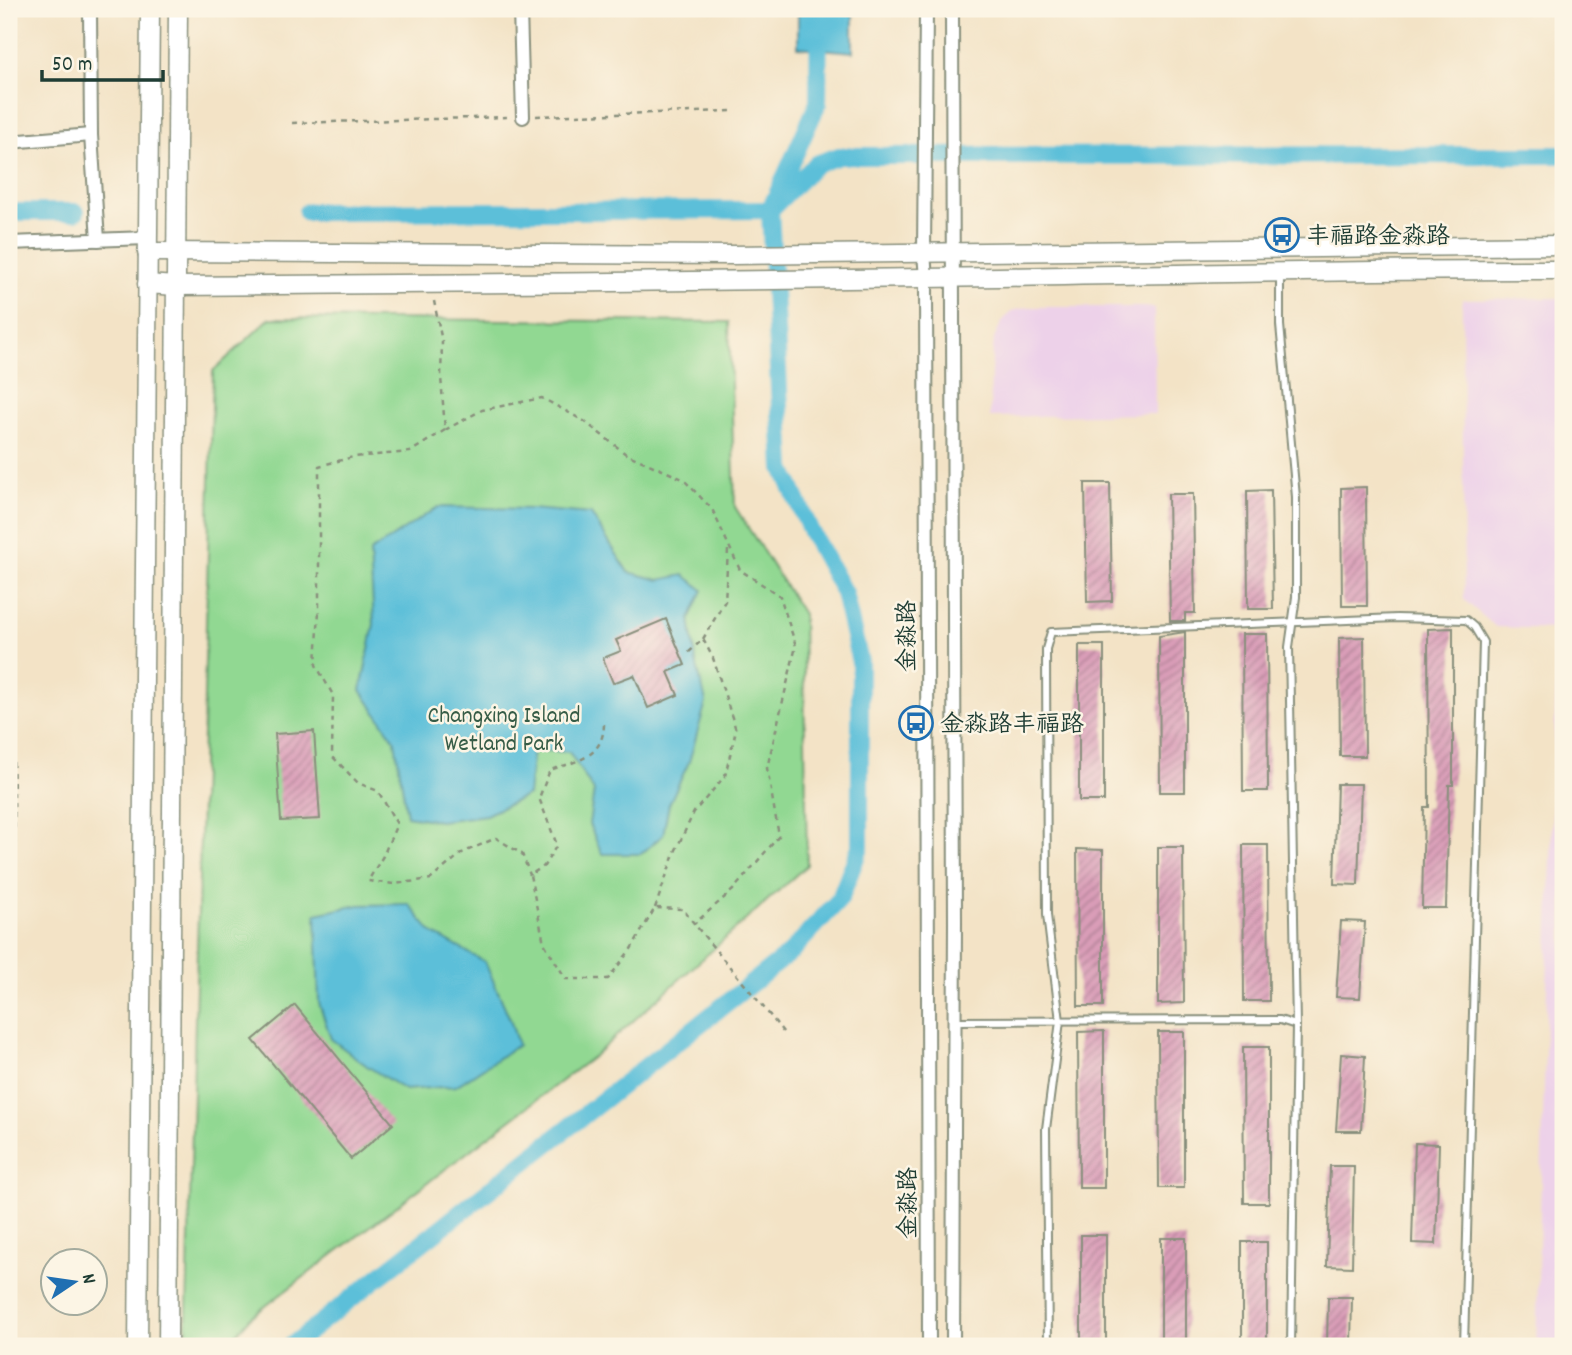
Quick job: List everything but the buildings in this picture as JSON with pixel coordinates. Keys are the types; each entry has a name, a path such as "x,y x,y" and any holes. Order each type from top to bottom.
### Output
{"street":[{"path":"90,9 91,135 98,240"},
{"path":"138,1346 150,9"},
{"path":"168,1346 178,9"},
{"path":"520,9 523,117"},
{"name":"金淼路","path":"926,9 924,253 929,1346"},
{"name":"金淼路","path":"952,9 955,922 953,1346"},
{"path":"9,142 91,135"},
{"path":"9,243 98,240 147,245 176,253 733,255 1563,246"},
{"path":"147,284 431,284 1563,270"}],"lane":[{"path":"1280,274 1280,325 1296,496 1296,597 1289,648 1296,1025 1291,1346"},
{"path":"1048,1346 1046,1129 1060,1021 1047,915 1046,649 1051,632 1397,618 1466,620 1475,627 1483,642 1464,1346"},
{"path":"953,1021 1280,1020 1296,1025"}],"path":[{"path":"431,284 442,342 441,377 445,430"},
{"path":"694,924 733,890 779,836 767,768 796,646 780,596 740,570 712,509 683,479 626,454 584,421 542,398 482,410 410,452 353,457 319,466 317,665 333,695 332,756 358,783 378,792 397,824 368,881 394,884 431,879 461,853 496,838 522,854 530,875 544,943 566,979 608,979 631,949 655,908 674,853 694,812 725,776 736,730 713,658 703,639"},
{"path":"687,654 703,639 725,601 728,547"},
{"path":"9,562 15,843"},
{"path":"530,875 544,866 557,845 538,798 550,770 594,754 603,738 604,724"},
{"path":"655,908 683,909 786,1036"}],"shaded area":[{"path":"1563,298 1563,1346 1536,1346 1558,629 1496,627 1464,600 1462,299"},
{"path":"1028,307 1154,307 1155,414 990,417 994,339 1001,323 1011,311"}],"green space":[{"name":"Changxing Island Wetland Park","path":"270,318 729,322 735,507 803,614 807,865 594,1056 250,1318 226,1346 186,1346 213,371"}],"water":[{"path":"798,9 853,9 853,52 798,47"},
{"path":"438,507 531,509 591,514 628,572 659,580 684,575 703,590 690,619 696,662 706,702 689,762 669,804 663,835 641,854 602,854 589,824 594,791 569,752 533,750 528,795 486,815 440,821 407,816 395,741 361,690 374,624 370,552"},
{"path":"409,904 431,932 485,962 510,1019 518,1045 456,1086 405,1090 331,1039 319,1003 316,914 359,905"}],"waterway":[{"path":"291,1346 790,953 840,899 860,847 860,662 844,593 811,532 783,468 770,210 818,103 819,9"},
{"path":"307,212 770,210 816,164 839,156 1563,155"},
{"path":"9,212 76,212"}],"place":[{"name":"丰福路金淼路","path":"1282,235"},
{"name":"金淼路丰福路","path":"916,723"}]}
